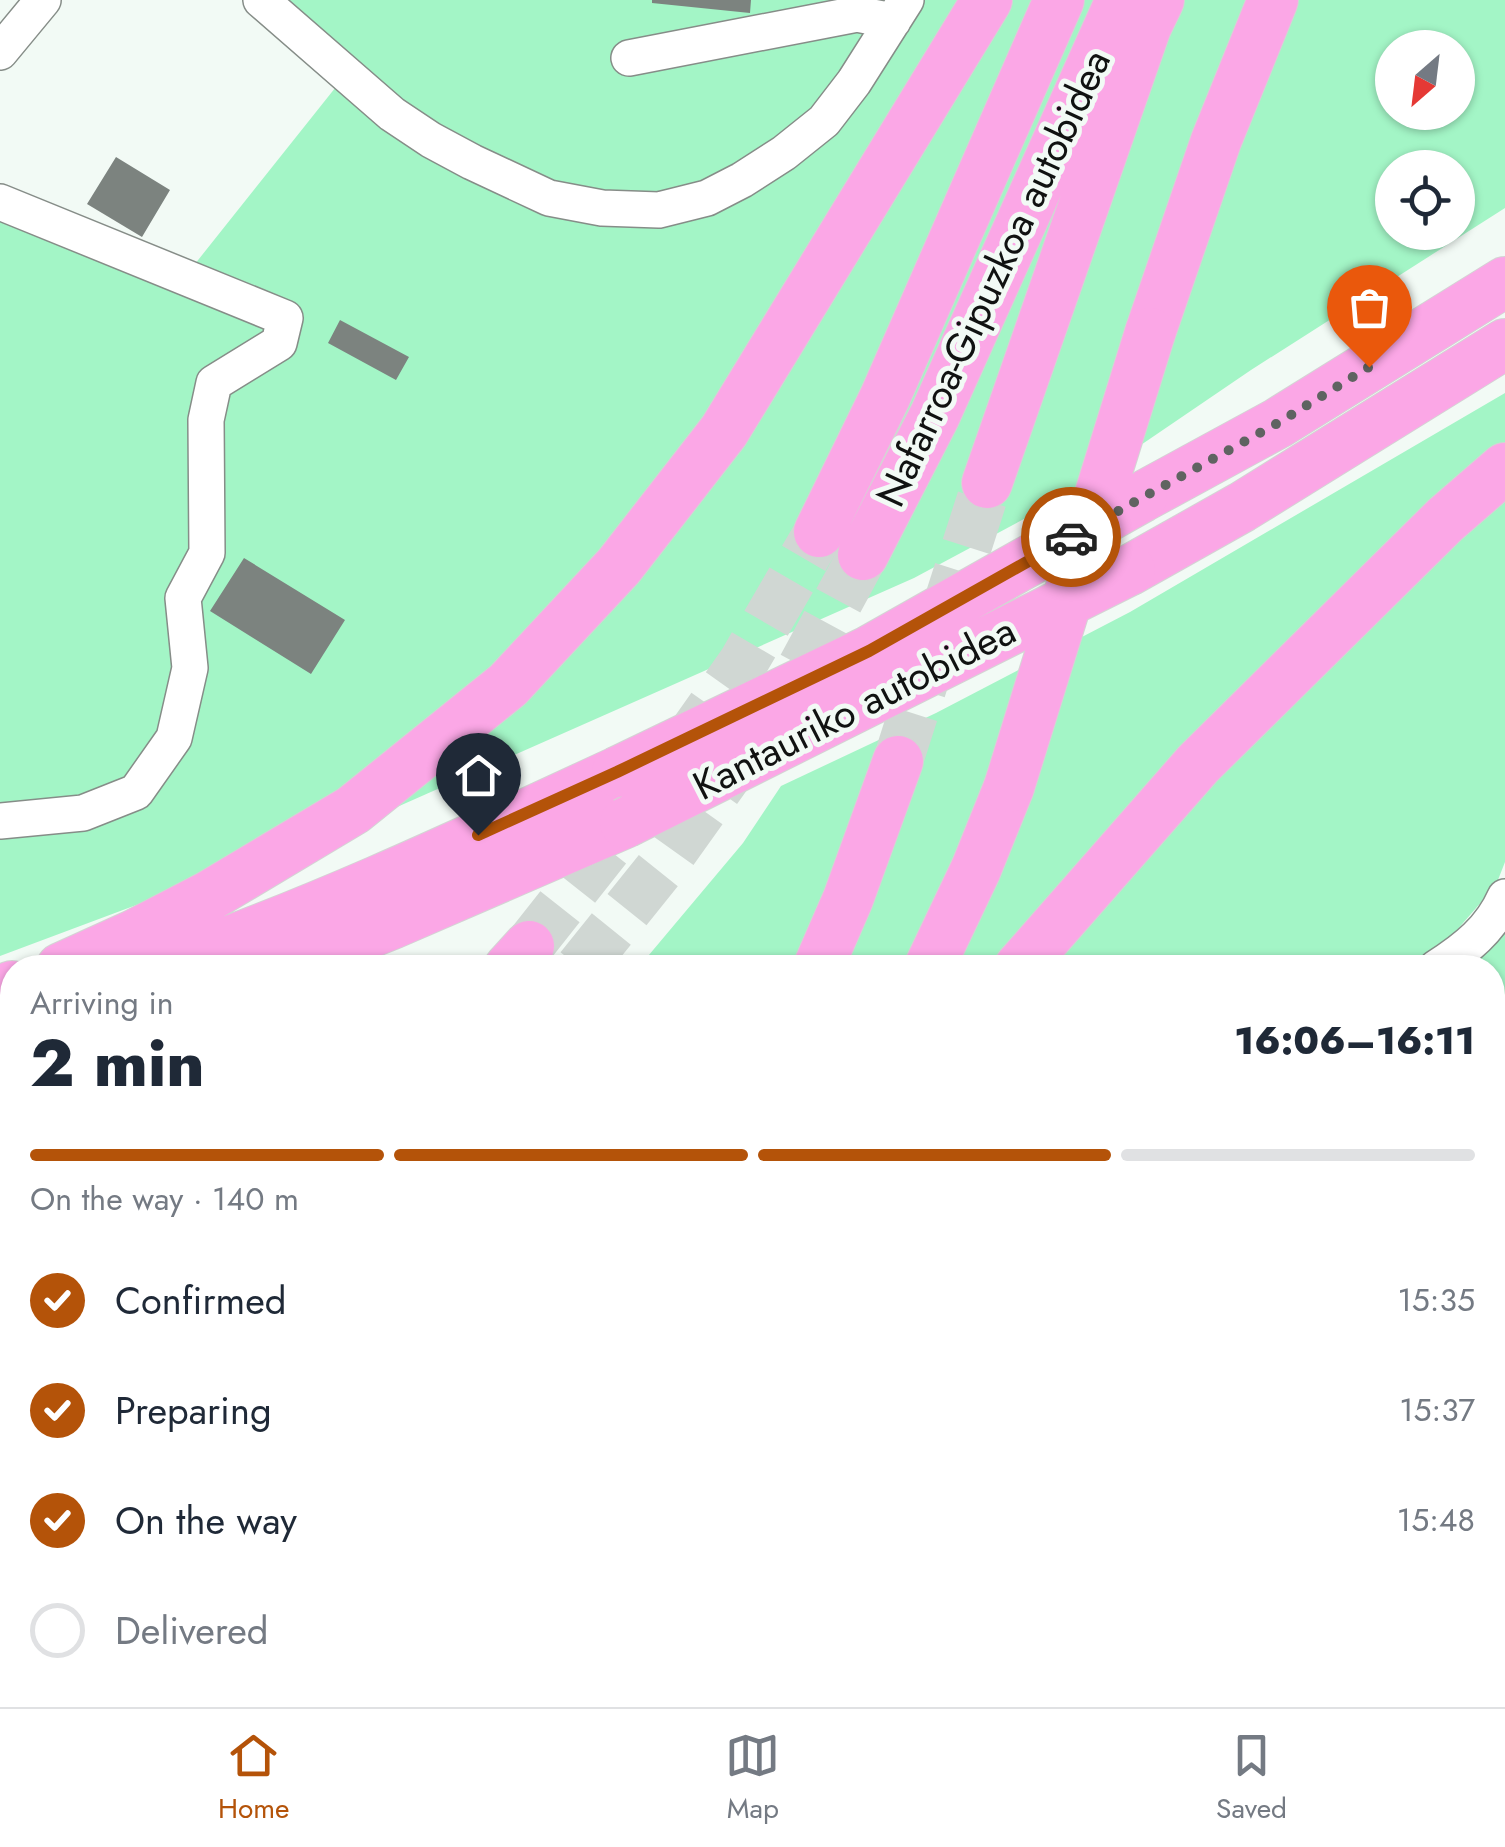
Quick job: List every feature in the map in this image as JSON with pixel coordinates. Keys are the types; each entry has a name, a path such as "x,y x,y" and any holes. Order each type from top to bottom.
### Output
{"highway":[{"path":"90,955 209,896 353,810 521,672 619,566 724,431 987,0"},
{"name":"Nafarroa-Gipuzkoa autobidea","path":"819,532 885,397 1059,0"},
{"name":"Nafarroa-Gipuzkoa autobidea","path":"863,556 936,415 1121,0"},
{"path":"987,483 1146,27 1159,0"},
{"path":"935,955 1009,787 1150,334 1216,141 1273,0"},
{"path":"1440,322 1505,272"},
{"name":"Kantauriko autobidea","path":"193,955 237,940 506,823 869,651 1278,423 1505,282"},
{"name":"Kantauriko autobidea","path":"315,955 624,822 1130,570 1242,507 1505,344"},
{"path":"1029,955 1198,764 1445,520 1505,468"},
{"path":"824,955 898,761"}],"street":[{"path":"0,52 43,0"},
{"path":"261,0 392,114 458,154 550,198 602,208 659,210 707,198 742,180 824,122 900,10"},
{"path":"629,58 857,14 900,10"},
{"path":"0,202 286,318 279,342 214,383 206,420 207,554 183,598 190,668 174,738 136,792 83,813 0,821"},
{"path":"1456,955 1488,927 1505,897"}],"green space":[{"path":"285,0 1505,0 1505,208 1475,227 1475,150 1375,150 1375,250 1439,250 1251,370 1063,498 914,578 388,811 3,955 0,215 179,284 355,63"},
{"path":"1505,393 1505,862 1496,885 1444,945 1424,955 649,955 743,843 781,786 936,713 1130,612"},
{"path":"1505,926 1505,955 1471,955"}],"building":[{"path":"652,0 751,0 750,13"},
{"path":"116,157 170,190 142,237 87,204"},
{"path":"340,320 409,357 396,380 328,343"},
{"path":"244,558 345,620 311,674 210,611"}],"tunnel":[{"path":"898,761 987,483"},
{"path":"683,748 743,663 819,532"},
{"path":"590,955 662,866 797,677 863,555"},
{"path":"529,946 638,808"}],"way so far":[{"path":"1071,537 1278,423 1369,367"}],"route":[{"path":"478,835 869,651 1071,537"}]}
